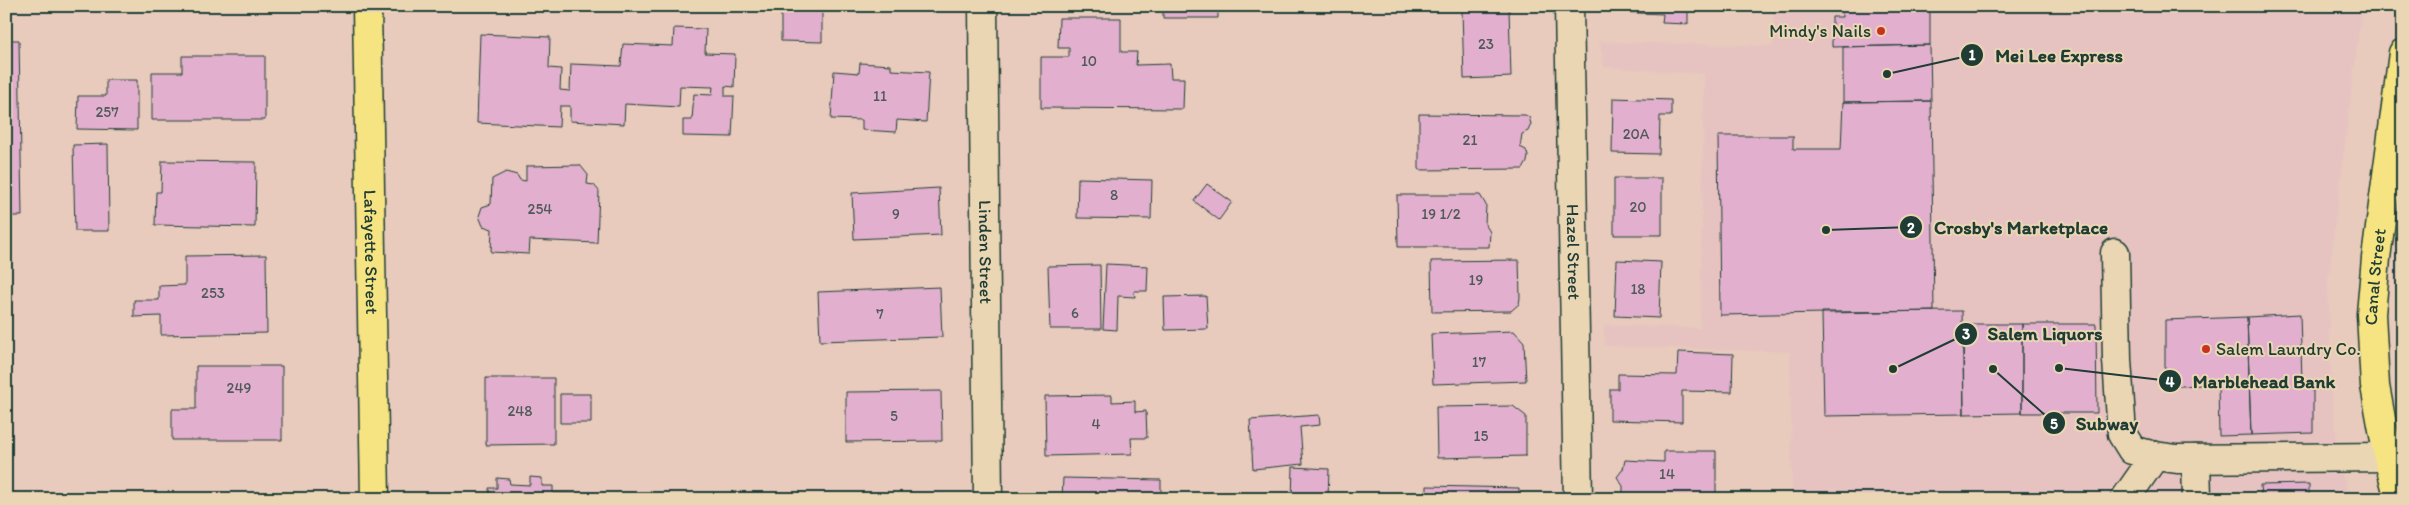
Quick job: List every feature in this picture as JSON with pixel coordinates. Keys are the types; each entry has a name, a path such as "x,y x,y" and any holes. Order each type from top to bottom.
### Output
{"main road":[{"name":"Lafayette Street","path":"367,6 375,499"},
{"name":"Canal Street","path":"2399,499 2388,457 2375,386 2371,314 2376,258 2403,53"}],"street":[{"name":"Linden Street","path":"983,6 988,499"},
{"name":"Hazel Street","path":"1569,6 1578,499"},
{"path":"2115,252 2117,360 2122,434 2132,450 2155,456 2196,459 2388,457"},
{"path":"2125,499 2155,456"},
{"path":"2196,459 2197,499"}],"shaded area":[{"path":"1773,6 2362,6 2328,281 2331,392 2341,471 2351,499 1792,499 1790,352 1605,346 1604,325 1700,328 1704,74 1604,67 1600,42 1773,46"}],"building":[{"path":"781,6 822,6 822,42 781,41"},
{"path":"1163,6 1218,6 1218,18 1163,18"},
{"path":"1617,6 1688,6 1688,24 1662,23 1663,14 1616,12"},
{"name":"Mindy's Nails","path":"1842,6 1930,6 1930,45 1832,47 1832,17 1842,17"},
{"path":"1509,9 1511,77 1464,79 1462,11"},
{"path":"1059,18 1121,18 1121,52 1137,52 1136,65 1170,64 1171,78 1184,78 1183,109 1041,108 1041,57 1069,57 1069,48 1058,48"},
{"path":"674,28 706,29 705,53 735,54 734,87 725,86 725,96 734,96 732,137 683,136 683,120 692,120 694,94 712,95 713,87 680,86 679,107 625,104 624,124 570,121 570,106 560,106 559,127 477,123 480,34 550,37 549,68 561,69 560,90 570,91 571,64 621,66 623,44 673,46"},
{"path":"6,40 19,40 22,216 6,216"},
{"path":"1930,45 1931,101 1843,102 1843,47"},
{"path":"182,56 265,56 265,120 152,120 152,72 182,72"},
{"path":"860,63 891,65 891,70 929,72 926,122 897,120 896,132 862,130 862,120 831,119 834,71 859,73"},
{"path":"106,80 137,80 137,130 77,129 78,96 106,96"},
{"path":"1613,98 1671,100 1671,116 1660,116 1659,154 1612,153"},
{"path":"1931,101 1934,311 1720,315 1718,136 1793,136 1793,149 1841,149 1843,102"},
{"path":"1419,114 1525,115 1529,117 1531,124 1528,131 1522,134 1520,147 1526,150 1527,162 1523,169 1419,170"},
{"path":"108,144 109,231 75,231 73,145"},
{"path":"162,161 256,162 255,227 155,225 156,192 161,192"},
{"path":"580,165 588,175 587,184 594,185 599,191 597,243 530,240 529,254 491,252 492,229 483,226 479,216 482,207 491,204 492,179 506,172 517,175 520,180 526,181 526,166"},
{"path":"1078,178 1152,180 1151,219 1077,218"},
{"path":"1614,178 1662,178 1662,235 1614,235"},
{"path":"1207,184 1232,202 1219,220 1194,201"},
{"path":"939,188 941,235 854,239 852,193"},
{"path":"1397,195 1480,195 1486,205 1485,224 1490,232 1489,247 1398,247"},
{"path":"266,255 267,333 161,335 161,316 134,317 134,300 159,300 159,286 185,285 185,256"},
{"path":"1519,260 1520,298 1519,304 1511,311 1432,312 1431,261"},
{"path":"1617,260 1661,262 1659,318 1615,316"},
{"path":"1106,264 1148,266 1147,291 1134,291 1135,297 1118,296 1117,330 1103,329"},
{"path":"1100,265 1101,329 1050,329 1048,266"},
{"path":"940,287 942,337 820,341 818,292"},
{"path":"1206,296 1208,329 1165,330 1164,297"},
{"path":"1962,311 1964,414 1824,416 1822,312"},
{"path":"2300,314 2302,381 2313,381 2313,433 2251,435 2247,317"},
{"name":"Salem Laundry Co.","path":"2247,317 2251,435 2219,436 2218,384 2165,387 2165,320"},
{"path":"1963,324 2022,324 2022,413 1964,414"},
{"path":"2022,324 2096,324 2097,413 2022,413"},
{"path":"1514,331 1524,342 1526,381 1433,384 1431,334"},
{"path":"1678,352 1733,354 1732,392 1682,391 1682,422 1610,420 1610,389 1618,389 1618,374 1677,375"},
{"path":"196,366 282,366 282,440 172,440 172,409 196,409"},
{"path":"486,378 554,378 554,444 486,445"},
{"path":"941,391 942,441 846,442 846,392"},
{"path":"560,394 591,394 591,423 560,423"},
{"path":"1112,395 1112,402 1135,401 1135,412 1146,411 1147,438 1131,438 1132,454 1046,456 1045,396"},
{"path":"1513,406 1526,416 1526,456 1437,458 1436,407"},
{"path":"1319,415 1320,425 1300,427 1303,464 1253,469 1250,420"},
{"path":"1664,451 1716,451 1716,499 1623,499 1623,486 1617,477 1623,469 1625,460 1664,462"},
{"path":"1293,467 1329,469 1328,499 1292,499"},
{"path":"530,477 542,478 542,486 553,486 553,493 590,494 590,499 490,499 489,488 497,488 497,478 509,479 510,484 530,485"},
{"path":"1063,478 1161,480 1161,499 1062,499"},
{"path":"2309,484 2309,496 2354,495 2355,499 2234,499 2261,497 2260,485"},
{"path":"1427,486 1519,488 1519,499 1427,499"},
{"path":"945,495 945,499 887,499 887,496"},
{"path":"273,496 273,499 87,499"}],"place":[{"name":"Mindy's Nails","path":"1881,31"},
{"name":"Mei Lee Express","path":"1887,74"},
{"name":"Crosby's Marketplace","path":"1826,230"},
{"name":"Salem Laundry Co.","path":"2206,349"},
{"name":"Marblehead Bank","path":"2059,368"},
{"name":"Salem Liquors","path":"1893,369"},
{"name":"Subway","path":"1993,369"}]}
